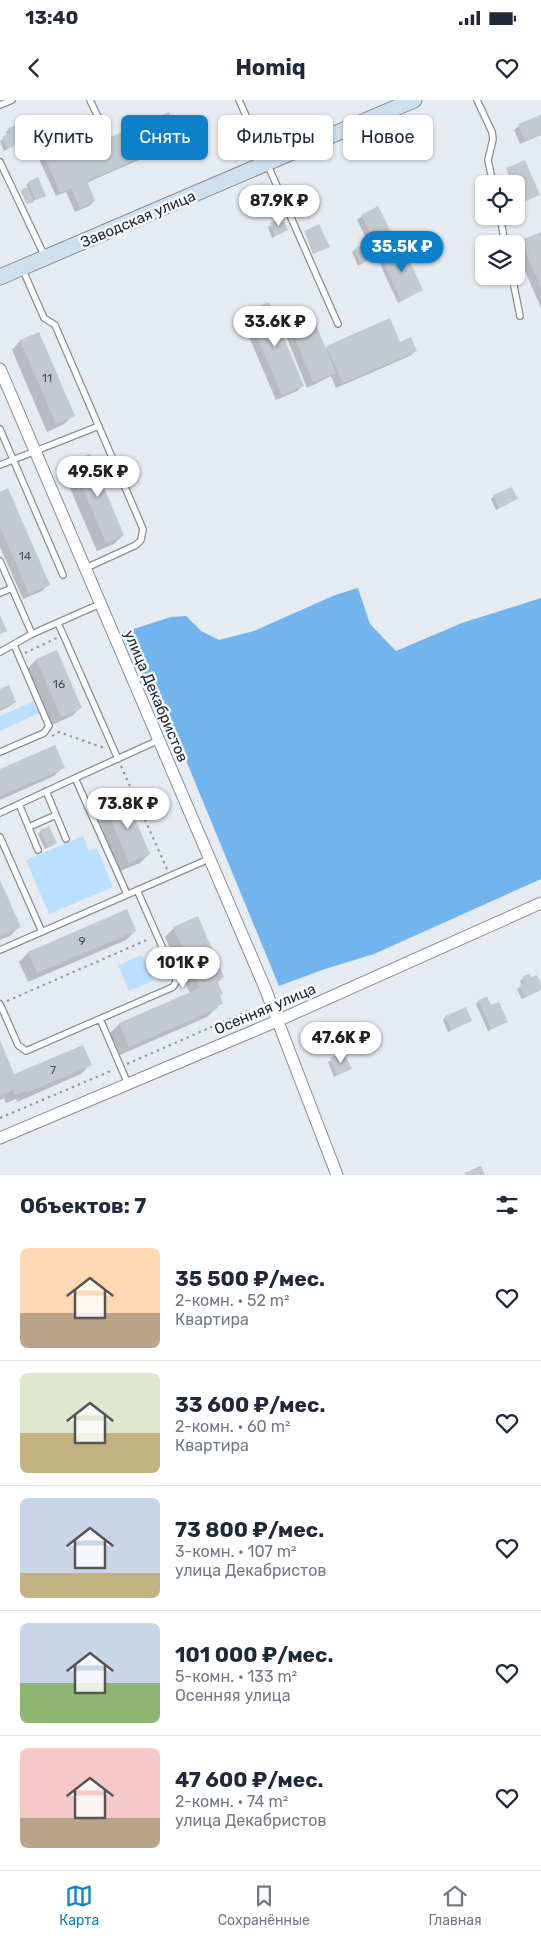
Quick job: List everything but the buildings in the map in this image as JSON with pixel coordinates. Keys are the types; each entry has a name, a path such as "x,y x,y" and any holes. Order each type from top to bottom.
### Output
{"street":[{"name":"Заводская улица","path":"0,277 414,100"},
{"name":"улица Декабристов","path":"0,369 265,988 337,1175"},
{"name":"Осенняя улица","path":"0,1138 277,1021 541,903"}],"lane":[{"path":"0,105 12,100"},
{"path":"90,100 97,115"},
{"path":"239,100 338,324"},
{"path":"477,100 492,132 493,139 488,160 491,175"},
{"path":"0,162 45,258"},
{"path":"22,268 44,318 55,325 143,529 142,540 136,545 86,568"},
{"path":"514,285 520,316"},
{"path":"0,465 99,426"},
{"path":"0,429 64,575"},
{"path":"0,561 32,634"},
{"path":"0,593 12,588"},
{"path":"0,652 32,634 100,604"},
{"path":"58,623 118,759"},
{"path":"0,752 44,732 49,726 14,645"},
{"path":"0,812 159,740"},
{"path":"75,778 127,894"},
{"path":"46,792 66,839"},
{"path":"18,804 38,850"},
{"path":"28,827 56,815"},
{"path":"0,837 42,932"},
{"path":"0,950 209,858"},
{"path":"0,1004 18,1045 26,1050 173,987 176,982 175,976 137,890"},
{"path":"100,1019 128,1084"}],"path":[{"path":"24,653 64,635"},
{"path":"51,736 59,732 115,752"},
{"path":"118,759 170,875"},
{"path":"0,1004 157,936"}],"shaded area":[{"path":"34,701 39,713 0,731 0,716"},
{"path":"83,836 89,851 97,848 113,887 49,914 26,860"},
{"path":"142,955 153,981 129,991 118,965"}],"water":[{"path":"358,588 370,624 396,651 462,623 541,598 541,879 374,954 279,986 183,753 151,699 121,633 171,617 186,616 201,631 219,640 254,631 335,595"}]}
